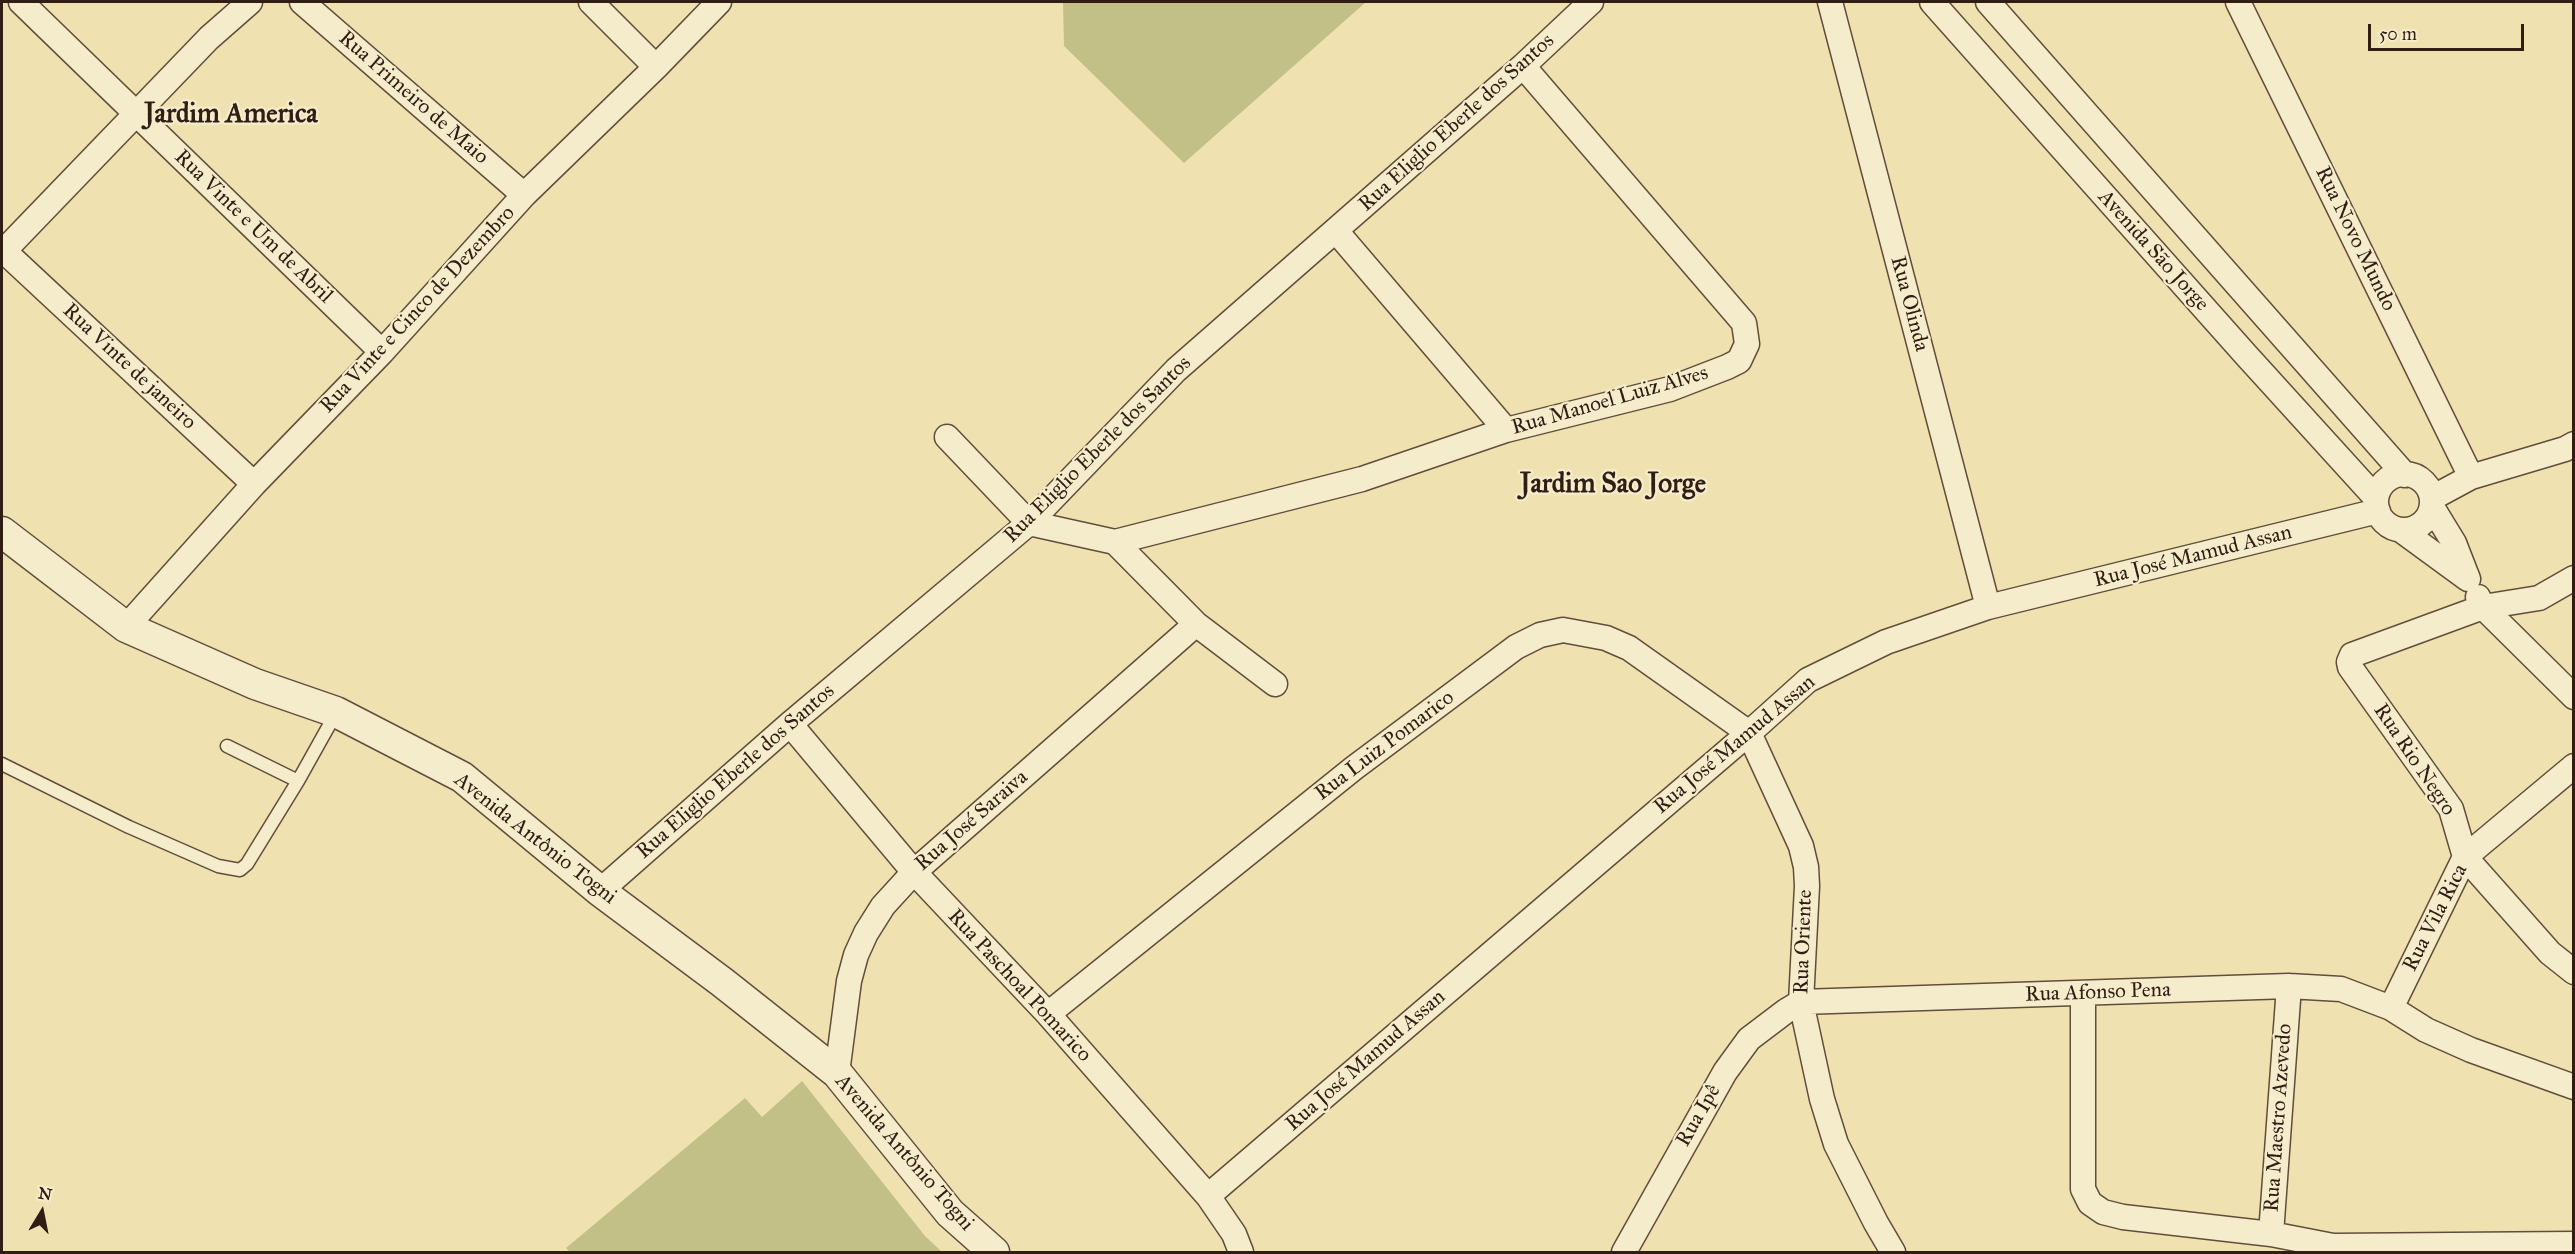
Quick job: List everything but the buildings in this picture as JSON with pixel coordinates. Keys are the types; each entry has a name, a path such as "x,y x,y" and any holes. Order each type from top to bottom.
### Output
{"street":[{"name":"Rua Vinte e Um de Abril","path":"21,2 382,352"},
{"path":"2,252 209,39 250,2"},
{"name":"Rua Primeiro de Maio","path":"302,2 524,195"},
{"path":"591,2 656,67"},
{"name":"Rua Vinte e Cinco de Dezembro","path":"126,627 254,484 382,352 524,195 656,67 719,2"},
{"name":"Rua Eliglio Eberle dos Santos","path":"600,891 790,724 1029,523 1176,370 1523,66 1591,2"},
{"name":"Rua Olinda","path":"1830,2 1988,607"},
{"name":"Avenida São Jorge","path":"1932,2 2377,505 2387,524 2401,530 2468,579"},
{"name":"Avenida São Jorge","path":"1988,2 2405,475 2413,476 2426,484 2432,503 2454,543 2468,579"},
{"name":"Rua Novo Mundo","path":"2238,2 2471,477"},
{"name":"Rua Manoel Luiz Alves","path":"1115,542 1362,479 1506,430 1670,388 1739,361 1747,344 1744,322 1523,66"},
{"path":"1336,231 1506,430"},
{"name":"Rua Vinte de janeiro","path":"2,252 254,484"},
{"path":"947,437 1029,523 1115,542 1196,624 1275,684"},
{"path":"2401,530 2417,527 2425,522 2432,503 2471,477 2565,449 2574,444"},
{"path":"2377,505 2382,486 2388,480 2405,475"},
{"name":"Rua José Mamud Assan","path":"1208,1196 1749,734 1808,680 1886,642 1988,607 2377,505"},
{"name":"Avenida Antônio Togni","path":"2,532 126,627 255,684 336,712 462,777 600,891 722,982 837,1073 950,1213 994,1252"},
{"path":"2483,607 2539,598 2574,578"},
{"path":"2468,579 2483,607 2574,697"},
{"name":"Rua Rio Negro","path":"2483,607 2352,656 2349,662 2350,667 2451,809 2465,857 2550,952 2574,972"},
{"name":"Rua José Saraiva","path":"837,1073 849,981 856,955 866,933 883,906 914,872 1196,624"},
{"name":"Rua Luiz Pomarico","path":"1048,1014 1354,768 1516,647 1540,634 1563,630 1580,632 1606,638 1629,648 1749,734"},
{"name":"Rua Paschoal Pomarico","path":"790,724 914,872 1048,1014 1208,1196 1234,1234 1241,1252"},
{"name":"Rua Oriente","path":"1749,734 1801,846 1806,867 1801,1002 1822,1099 1836,1144 1875,1223 1893,1252"},
{"name":"Rua Vila Rica","path":"2391,1008 2465,857 2574,766"},
{"name":"Rua Afonso Pena","path":"1801,1002 2289,986 2341,989 2391,1008 2426,1030 2574,1088"},
{"name":"Rua Maestro Azevedo","path":"2289,986 2271,1234 2333,1246 2574,1244"},
{"path":"2083,994 2083,1189 2090,1203 2103,1212 2123,1217 2271,1234"},
{"name":"Rua Ipê","path":"1624,1252 1725,1072 1749,1039 1801,1002"}],"lane":[{"path":"2,764 129,827 218,866 236,870 247,864 298,781 336,712"},
{"path":"227,746 298,781"}],"shaded area":[{"path":"1063,2 1366,2 1184,163 1064,46"},
{"path":"802,1081 925,1236 942,1252 570,1252 566,1248 745,1098 762,1117"}],"district":[{"name":"Jardim America","path":"231,115"},
{"name":"Jardim Sao Jorge","path":"1613,485"}]}
